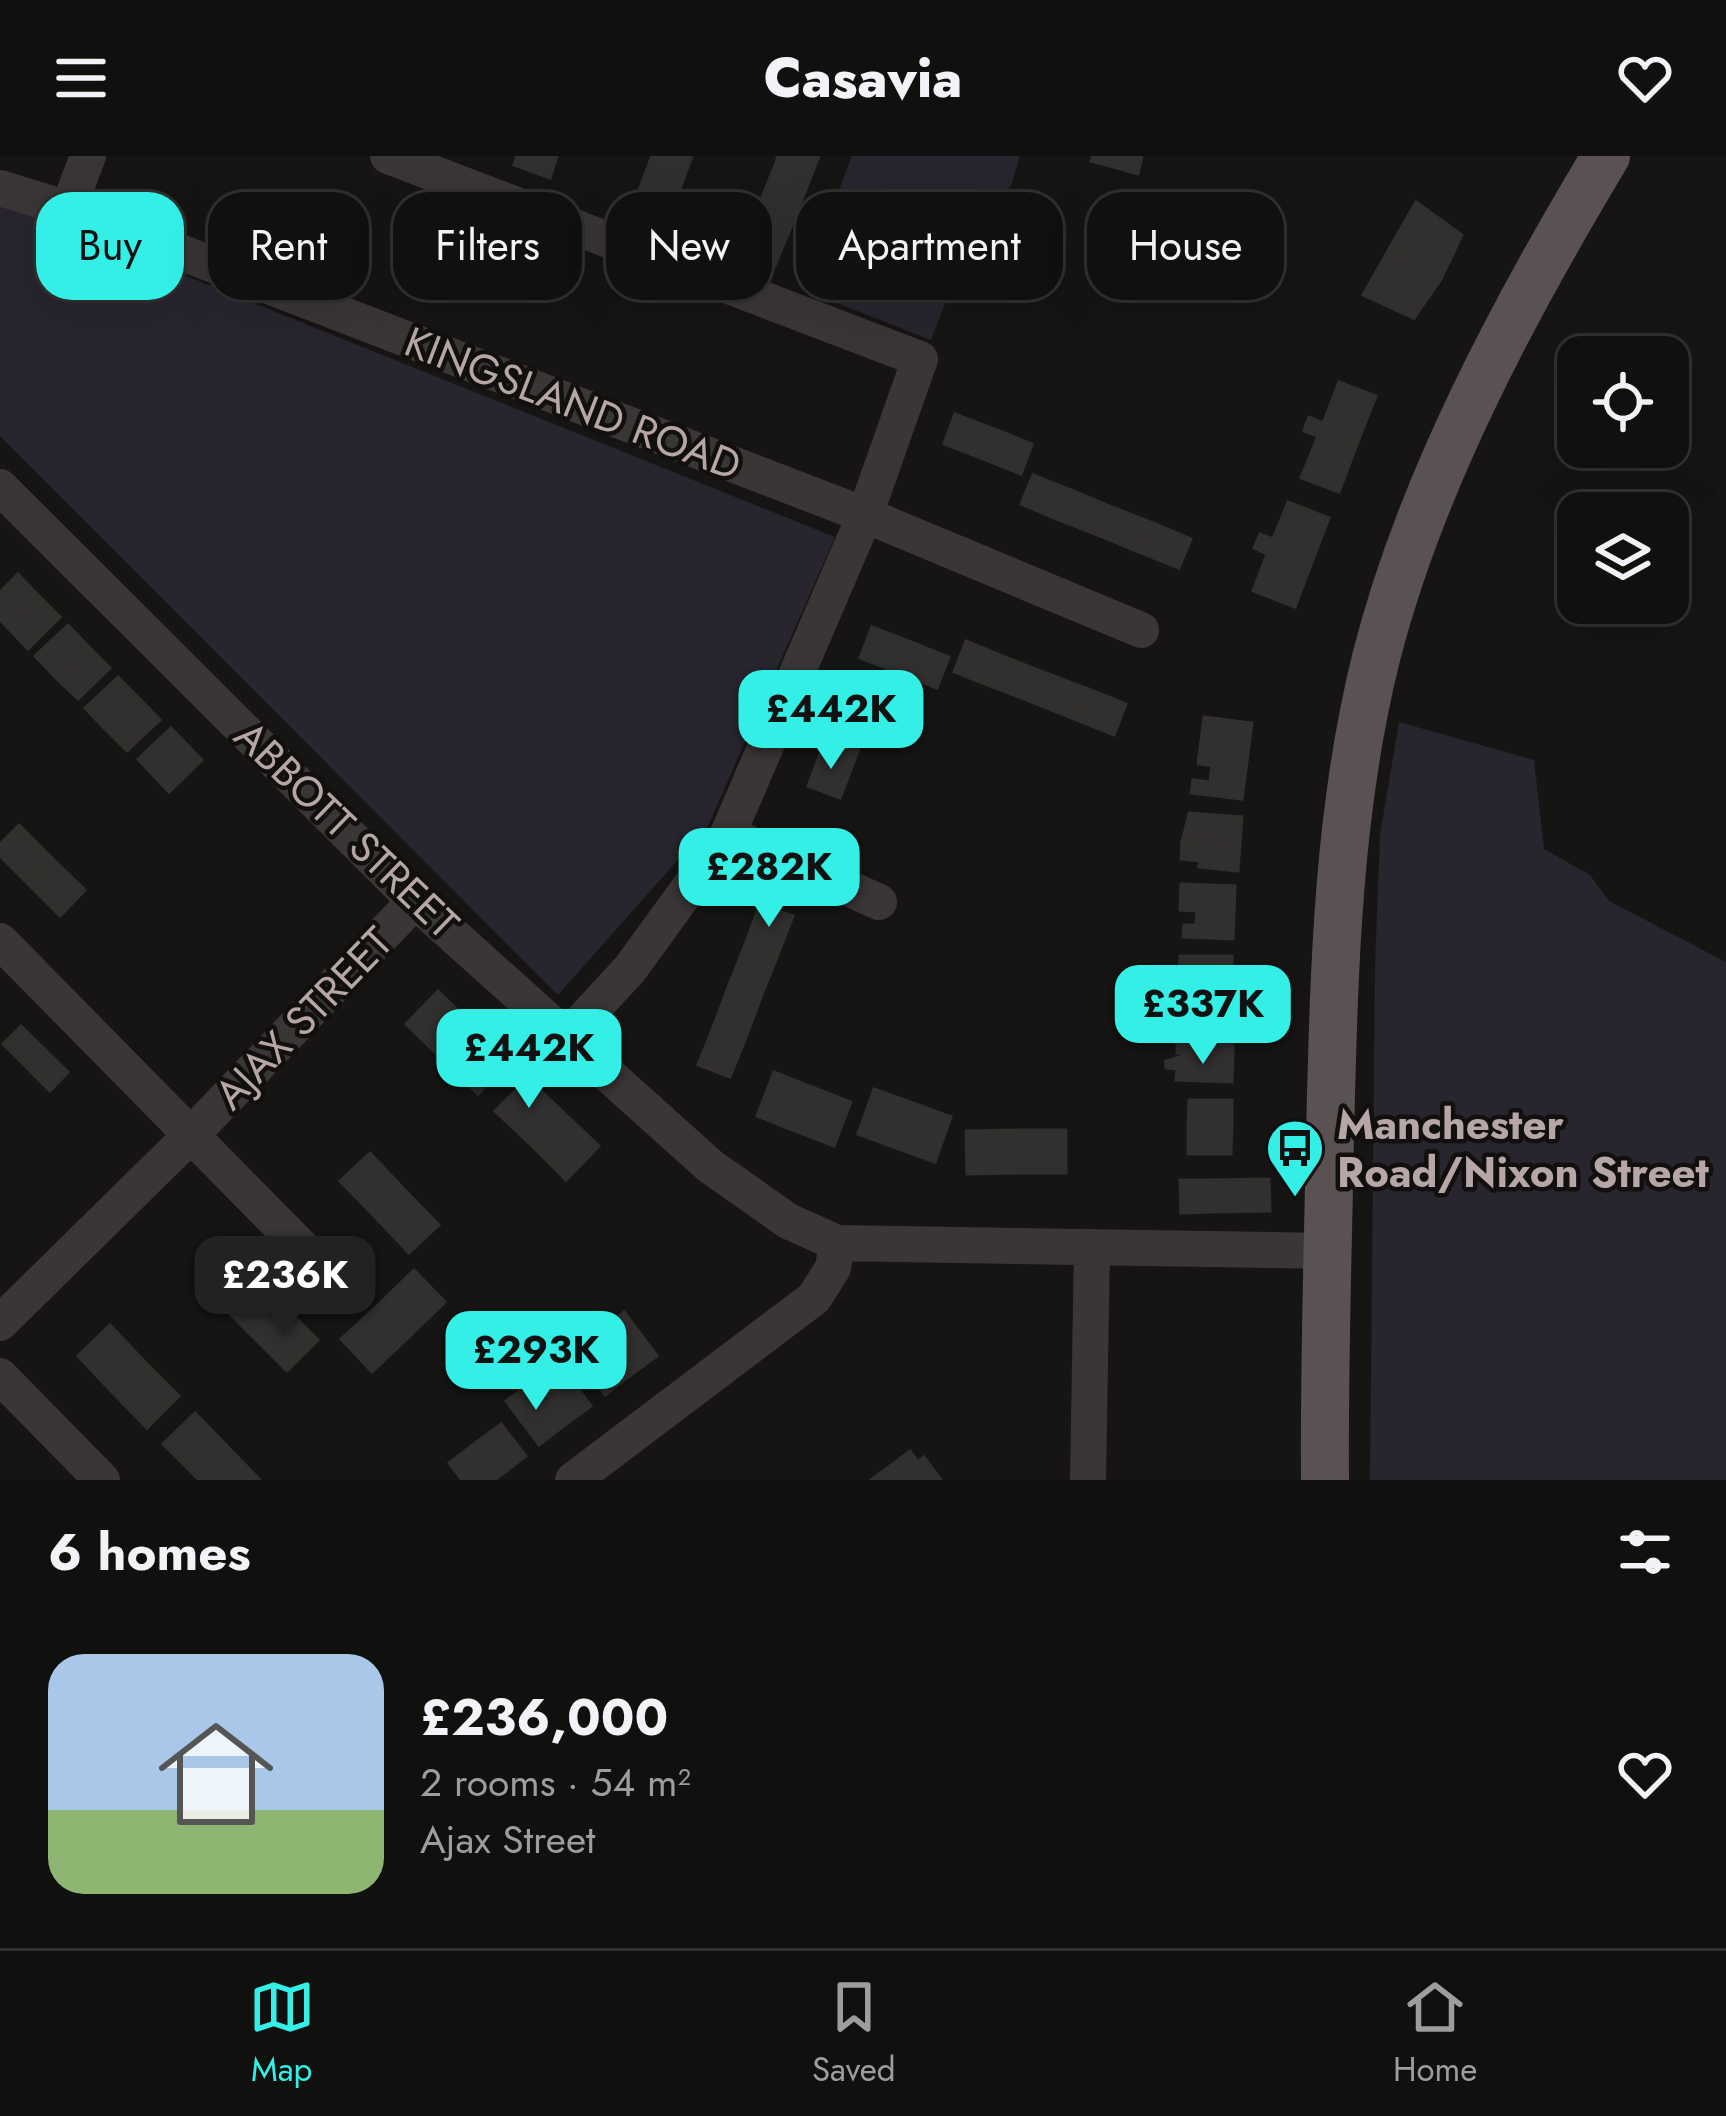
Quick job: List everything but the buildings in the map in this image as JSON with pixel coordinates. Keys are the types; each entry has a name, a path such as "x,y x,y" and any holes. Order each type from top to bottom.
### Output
{"main road":[{"path":"1325,1480 1334,971 1343,857 1377,656 1415,540 1487,374 1534,278 1606,156"}],"street":[{"path":"74,192 88,156"},
{"path":"388,156 920,359 865,515 728,834 629,969 569,1035"},
{"name":"KINGSLAND ROAD","path":"0,188 36,199"},
{"name":"KINGSLAND ROAD","path":"184,254 865,515 1141,630"},
{"name":"ABBOTT STREET","path":"0,487 415,901 710,1166 788,1221 837,1244 1328,1251"},
{"path":"728,834 879,902"},
{"name":"AJAX STREET","path":"0,1323 191,1135 415,901"},
{"path":"0,940 191,1135"},
{"name":"AJAX STREET","path":"191,1135 314,1260"},
{"path":"573,1480 814,1298 833,1268 837,1244"},
{"path":"1088,1480 1092,1246"},
{"path":"0,1376 102,1480"}],"shaded area":[{"path":"852,156 1020,156 1011,186 1004,192 838,192"},
{"path":"0,201 36,215 36,300 184,300 184,275 208,285 208,300 246,300 835,537 708,826 558,995 0,436"},
{"path":"829,300 947,300 931,340"},
{"path":"1399,722 1534,760 1544,849 1590,875 1609,901 1726,962 1726,1480 1370,1480 1380,835"}],"place":[{"name":"Manchester Road/Nixon Street","path":"1295,1199"}]}
